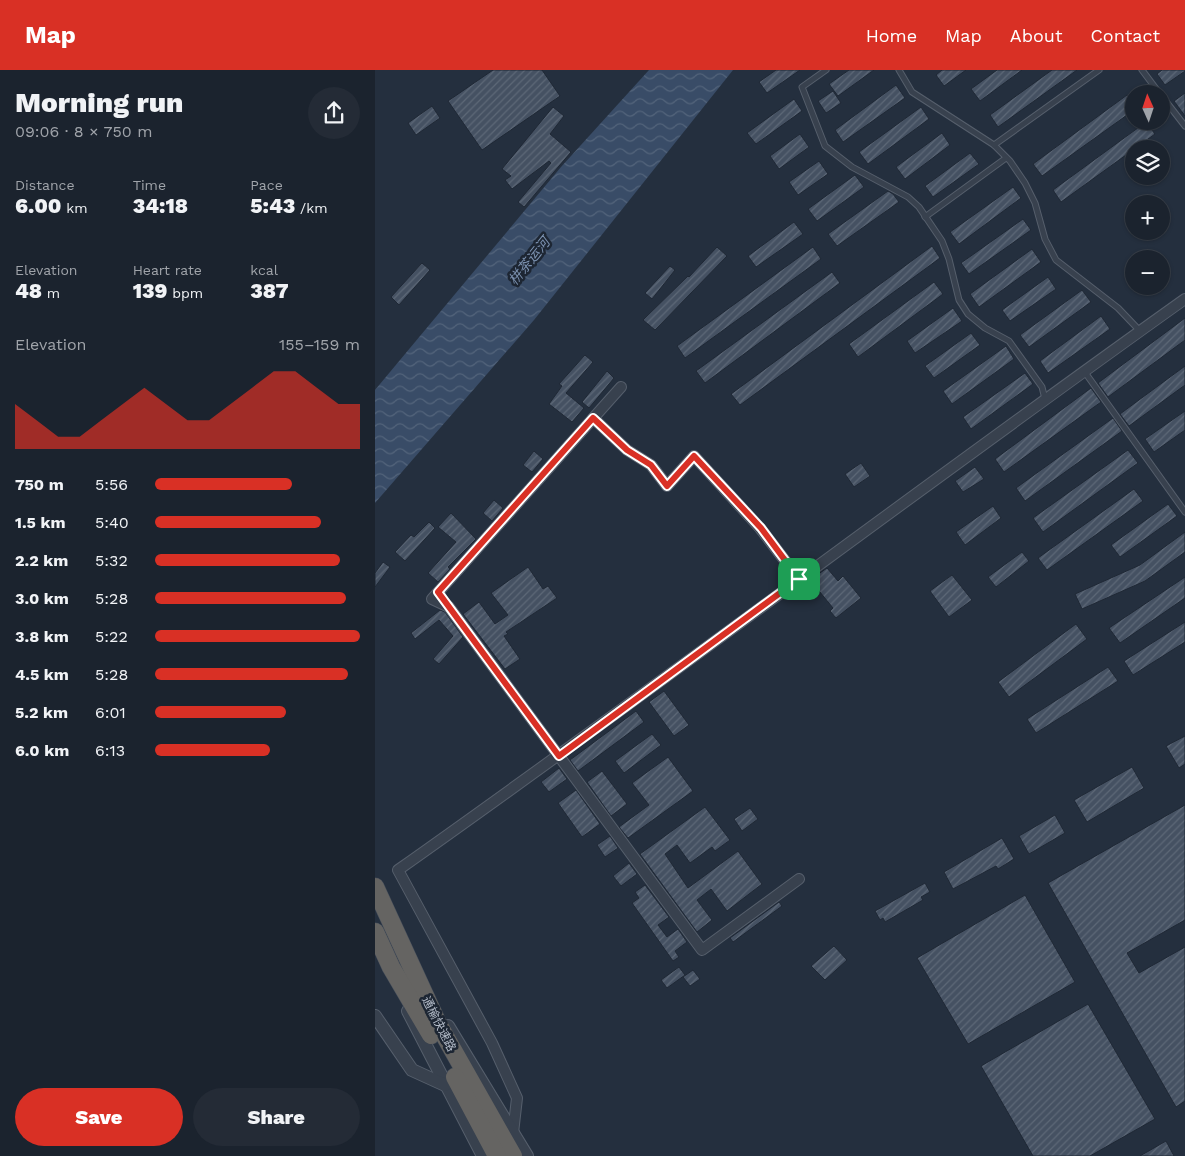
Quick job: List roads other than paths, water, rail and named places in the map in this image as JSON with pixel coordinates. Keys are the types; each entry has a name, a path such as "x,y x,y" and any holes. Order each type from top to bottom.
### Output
{"highway":[{"name":"通榆快速路","path":"375,886 437,1022 513,1156"},
{"name":"通榆快速路","path":"375,932 391,966 497,1156"}],"street":[{"path":"513,1132 517,1098 492,1043 399,870 559,756 1045,399 1185,299"},
{"path":"621,387 438,592 702,950 799,878"},
{"path":"593,418 627,450 651,465 667,486 694,456 761,528 799,579"},
{"path":"405,953 527,1156"},
{"path":"391,966 404,1003 483,1156"},
{"path":"375,1016 412,1070 445,1085"}],"lane":[{"path":"826,70 801,88 825,146 852,167 908,197 925,216 942,241 949,258 959,300 968,314 985,328 1009,341 1042,387 1045,399"},
{"path":"899,70 913,92 994,145 1007,158 1025,183 1035,203 1045,239 1056,260 1118,308 1141,330"},
{"path":"994,145 1099,70"},
{"path":"1142,70 1154,85"},
{"path":"1170,106 1185,126"},
{"path":"925,216 1007,158"},
{"path":"1084,371 1185,512"}],"water":[{"name":"栟茶运河","path":"649,70 733,70 534,320 375,503 375,390 561,167"}]}
